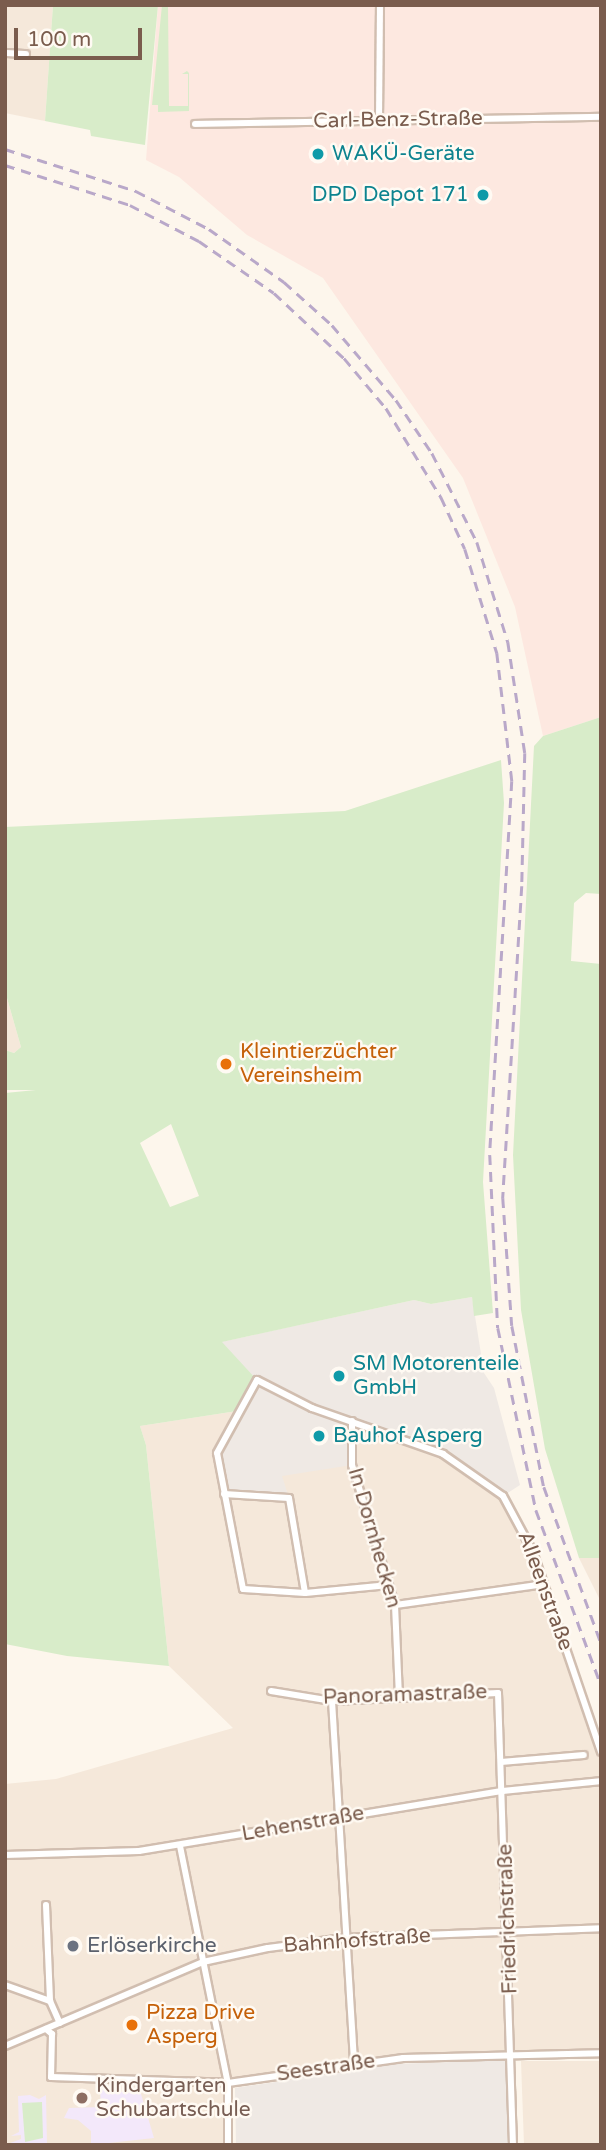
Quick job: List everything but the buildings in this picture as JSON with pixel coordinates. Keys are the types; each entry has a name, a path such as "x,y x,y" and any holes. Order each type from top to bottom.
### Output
{"street":[{"path":"379,119 380,5"},
{"path":"5,52 26,54"},
{"name":"Carl-Benz-Straße","path":"195,124 601,117"},
{"name":"Alleenstraße","path":"224,1494 217,1460 219,1445 257,1380 268,1389 443,1454 503,1496 520,1522 601,1752"},
{"name":"In Dornhecken","path":"352,1422 352,1465 396,1605 399,1697"},
{"path":"305,1593 289,1498 224,1494 243,1589 305,1593 389,1586"},
{"path":"396,1605 544,1584"},
{"name":"Panoramastraße","path":"271,1691 332,1701 498,1693"},
{"name":"Friedrichstraße","path":"498,1693 509,1932 513,2145"},
{"path":"332,1701 335,1817 354,2062"},
{"path":"501,1762 584,1755"},
{"name":"Lehenstraße","path":"5,1855 180,1846 335,1817 503,1791 601,1781"},
{"path":"180,1846 228,2083 228,2145"},
{"path":"46,1905 50,2001 60,2023"},
{"name":"Bahnhofstraße","path":"5,2046 203,1962 303,1942 601,1928"},
{"path":"5,1985 50,2001"},
{"name":"Seestraße","path":"46,2029 52,2034 51,2077 228,2083 354,2062 601,2053"}],"shaded area":[{"path":"5,5 53,5 45,121 5,113"},
{"path":"158,5 601,5 601,717 543,736 515,607 463,478 323,278 247,235 179,177 146,160"},
{"path":"5,991 21,1047 14,1053 5,1050"},
{"path":"472,1297 484,1373 494,1388 520,1485 503,1496 443,1454 352,1422 352,1465 282,1476 289,1498 224,1494 217,1460 237,1412 221,1342 414,1300 431,1304"},
{"path":"237,1411 289,1498 281,1476 352,1421 443,1454 503,1496 520,1522 601,1752 601,2053 403,2058 228,2083 228,2145 5,2145 5,1784 56,1779 233,1728 169,1666 146,1445 140,1426"},
{"path":"579,1558 601,1558 601,1602"},
{"path":"507,2060 510,2145 236,2145 235,2088 394,2064"},
{"path":"521,2061 601,2061 601,2145 524,2145"},
{"path":"100,2089 141,2094 154,2138 91,2145 91,2131 78,2120 64,2118 69,2108 101,2107"},
{"path":"30,2095 39,2099 46,2095 47,2145 5,2145 21,2139 21,2135 11,2136 19,2132 18,2096"}],"green space":[{"path":"53,5 158,5 145,145 91,136 90,130 45,121"},
{"path":"162,5 168,5 169,106 188,106 188,74 182,74 187,71 189,73 189,111 158,112 158,105 152,105"},
{"path":"601,717 601,894 586,893 574,903 571,961 601,964 601,1558 579,1558 545,1449 521,1310 513,1155 534,746 543,736"},
{"path":"501,760 504,803 483,1182 493,1313 474,1316 472,1297 431,1304 414,1300 222,1342 257,1380 237,1411 140,1426 146,1445 169,1666 67,1656 5,1644 5,1093 36,1090 5,1090 5,1050 14,1053 21,1047 5,991 5,827 345,811","holes":["171,1124 199,1196 170,1207 140,1143"]},
{"path":"42,2102 43,2138 25,2142 22,2103"}],"railway":[{"path":"5,149 136,191 209,229 284,282 332,325 396,400 432,453 477,542 508,642 525,753 522,886 503,1198 512,1326 544,1487 601,1643"},
{"path":"5,165 130,205 199,241 274,293 344,358 386,408 441,497 465,549 497,653 512,781 490,1155 498,1328 536,1510 601,1685"}],"place":[{"name":"WAKÜ-Geräte","path":"318,154"},
{"name":"DPD Depot 171","path":"483,195"},
{"name":"Kleintierzüchter Vereinsheim","path":"226,1064"},
{"name":"SM Motorenteile GmbH","path":"339,1376"},
{"name":"Bauhof Asperg","path":"319,1436"},
{"name":"Erlöserkirche","path":"73,1946"},
{"name":"Pizza Drive Asperg","path":"132,2025"},
{"name":"Kindergarten Schubartschule","path":"82,2098"}]}
